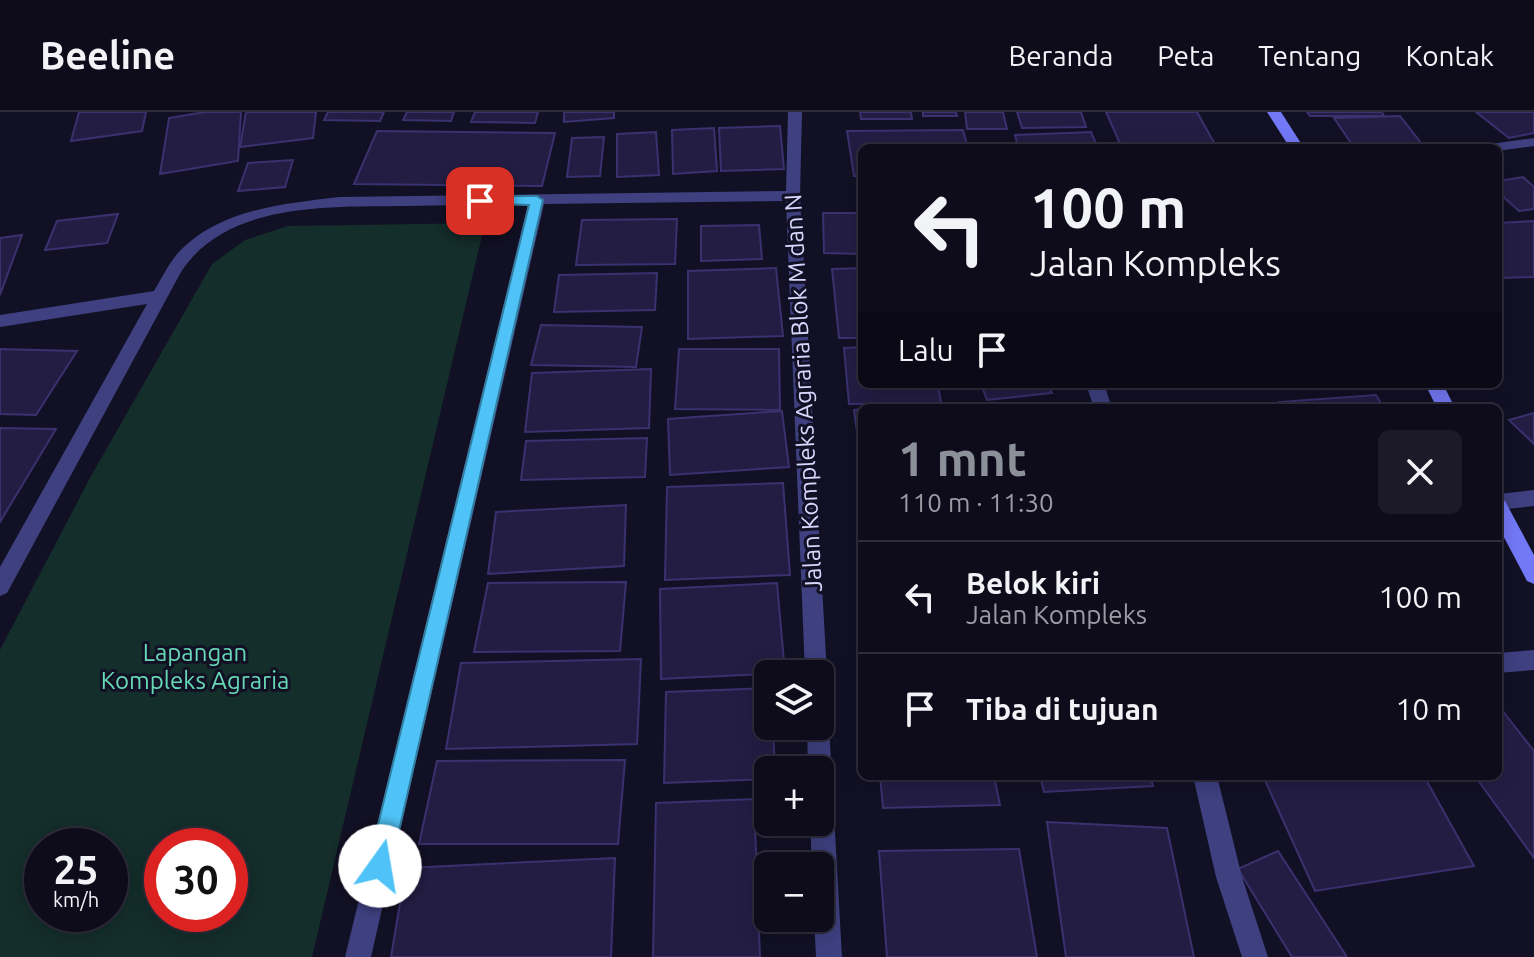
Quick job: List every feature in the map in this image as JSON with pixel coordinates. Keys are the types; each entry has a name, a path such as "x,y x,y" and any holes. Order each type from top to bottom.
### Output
{"street":[{"name":"Jalan Kompleks Agraria Blok M dan N","path":"795,112 793,196 815,660"},
{"path":"1274,112 1294,144"},
{"path":"1502,146 1534,142"},
{"path":"0,587 159,296 183,259 197,244 246,218 339,202 793,196"},
{"path":"358,957 537,200"},
{"path":"0,321 159,296"},
{"path":"1502,503 1534,498"},
{"path":"1502,512 1534,575"},
{"path":"1502,663 1534,660"},
{"path":"819,740 829,957"},
{"path":"1206,780 1229,877 1255,957"}],"green space":[{"name":"Lapangan Kompleks Agraria","path":"485,223 312,957 0,957 0,650 91,476 212,264 245,240 288,226"}],"building":[{"path":"79,112 146,112 142,131 71,141"},
{"path":"205,112 241,112 238,161 160,174 169,118"},
{"path":"246,112 316,112 313,138 240,147"},
{"path":"328,112 384,112 380,121 324,120"},
{"path":"407,112 454,112 451,121 403,120"},
{"path":"475,112 538,112 535,123 471,122"},
{"path":"564,112 614,112 614,118 564,122"},
{"path":"860,112 911,112 912,119 861,119"},
{"path":"923,112 956,112 957,116 923,116"},
{"path":"965,112 1003,112 1007,129 967,129"},
{"path":"1017,112 1081,112 1086,127 1022,128"},
{"path":"1106,112 1197,112 1215,144 1120,144"},
{"path":"1307,112 1382,112 1384,116 1310,116"},
{"path":"1476,112 1534,112 1534,133 1509,138"},
{"path":"1400,116 1422,144 1352,144 1334,118"},
{"path":"780,126 784,169 721,171 719,128"},
{"path":"714,128 717,171 673,174 672,130"},
{"path":"963,130 967,144 858,144 858,176 854,176 847,131"},
{"path":"377,131 555,133 542,186 354,184"},
{"path":"656,132 659,175 617,177 617,134"},
{"path":"1091,132 1096,144 1017,144 1015,135"},
{"path":"604,137 600,176 567,177 572,138"},
{"path":"293,160 285,187 238,191 248,163"},
{"path":"1523,177 1534,187 1534,209 1519,211 1502,196 1502,180"},
{"path":"823,213 858,213 858,254 824,253"},
{"path":"118,214 107,243 45,250 57,221"},
{"path":"677,219 675,264 576,265 582,220"},
{"path":"1534,221 1534,277 1502,278 1502,223"},
{"path":"759,225 762,259 701,261 701,226"},
{"path":"22,235 0,295 0,238"},
{"path":"776,268 783,336 688,339 688,271"},
{"path":"858,268 858,338 839,338 832,269"},
{"path":"657,273 655,310 554,312 559,275"},
{"path":"541,325 642,327 636,367 531,365"},
{"path":"858,347 858,388 939,388 941,403 849,404 844,348"},
{"path":"0,349 77,351 36,415 0,414"},
{"path":"679,349 779,349 780,410 675,409"},
{"path":"651,369 649,428 525,432 532,373"},
{"path":"982,388 1050,388 1052,393 987,400"},
{"path":"1376,395 1382,404 1280,404 1279,402"},
{"path":"854,410 858,410 858,439"},
{"path":"782,411 789,467 670,475 668,419"},
{"path":"1534,413 1534,444 1509,420"},
{"path":"0,428 56,429 0,522"},
{"path":"647,438 645,477 521,480 526,441"},
{"path":"783,483 790,575 665,580 667,487"},
{"path":"626,505 624,566 488,574 496,512"},
{"path":"626,582 620,651 474,652 488,583"},
{"path":"777,583 784,660 754,660 754,674 661,679 660,589"},
{"path":"641,659 637,744 446,749 461,663"},
{"path":"754,689 754,740 774,740 774,756 754,756 754,780 664,783 666,692"},
{"path":"1502,710 1534,751 1534,858 1478,780 1502,780"},
{"path":"625,760 618,844 419,844 437,761"},
{"path":"880,780 995,780 1000,805 883,808"},
{"path":"1041,780 1151,780 1153,786 1044,792"},
{"path":"1265,780 1426,780 1474,866 1315,891"},
{"path":"754,799 754,932 759,932 760,957 653,957 656,803"},
{"path":"1047,822 1167,828 1194,957 1066,957"},
{"path":"1019,849 1037,957 887,957 879,851"},
{"path":"1278,851 1347,957 1292,957 1238,869"},
{"path":"615,858 611,957 391,957 406,868"}],"route":[{"path":"380,866 537,200 480,201"}]}
